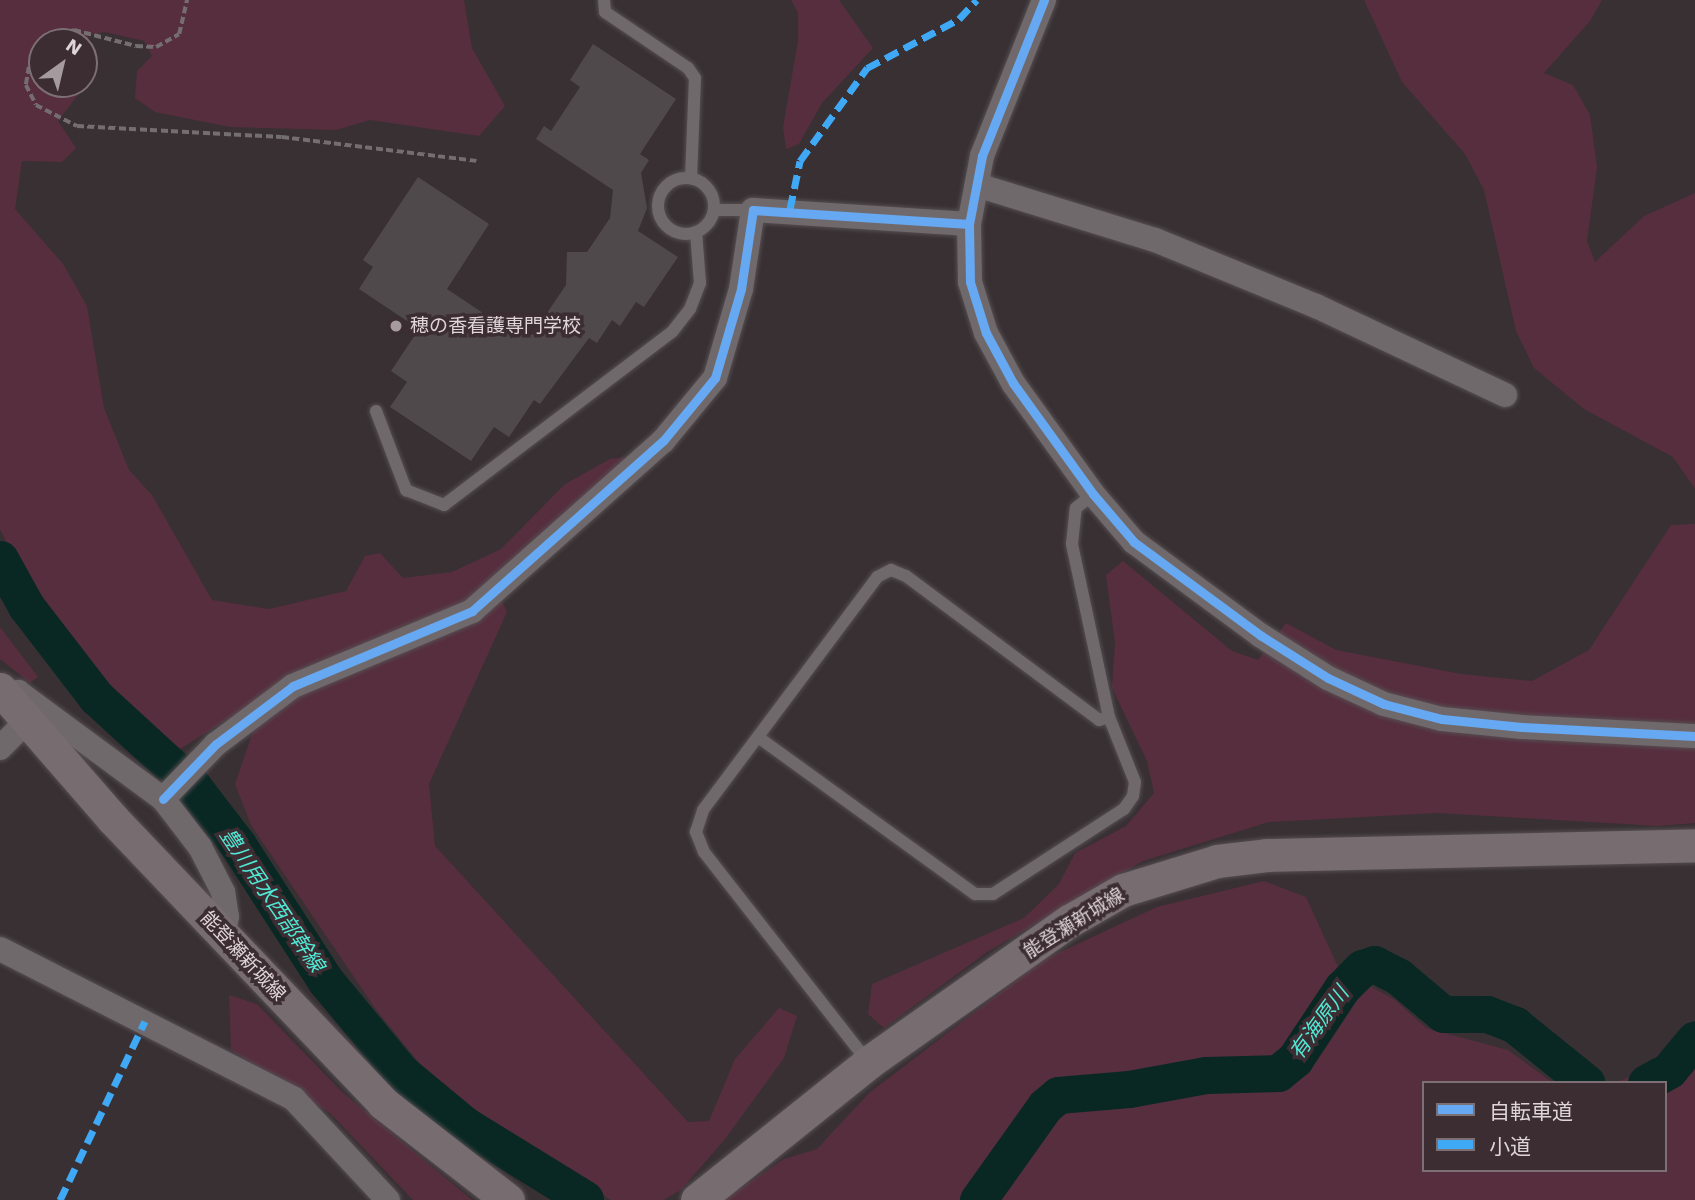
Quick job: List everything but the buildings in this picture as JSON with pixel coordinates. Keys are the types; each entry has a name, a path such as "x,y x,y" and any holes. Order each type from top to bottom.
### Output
{"main road":[{"name":"能登瀬新城線","path":"10,703 223,935 383,1103 508,1200"},
{"name":"能登瀬新城線","path":"697,1200 869,1062 1069,921 1123,890 1217,861 1267,855 1695,845"}],"street":[{"path":"1044,0 982,156 969,224 970,282 986,333 1013,383 1093,495 1135,542 1185,583 1328,678 1384,704 1442,719 1522,727 1695,736"},
{"path":"976,185 1155,240 1316,306 1505,395"},
{"path":"167,795 193,766 293,686 472,611 663,441 716,378 741,289 753,210 969,224"},
{"path":"0,748 10,703 18,692 167,795 200,847 223,892 227,917 223,935"},
{"path":"0,949 294,1099 388,1200"}],"lane":[{"path":"604,0 605,12 688,68 695,78 691,178"},
{"path":"696,232 677,232 659,211 666,186 691,178 706,186 715,210"},
{"path":"376,411 406,490 444,505 671,332 690,309 700,283 696,232 715,210 753,210"},
{"path":"758,737 975,894 993,894 1124,808 1133,796 1135,782 1109,717 1072,544 1076,508 1093,495"},
{"path":"869,1062 704,852 696,832 703,810 877,577 891,570 906,576 1099,720 1109,717"}],"path":[{"path":"98,36 136,46 156,47 179,34 187,0"},
{"path":"32,98 36,105 77,126 282,137 477,161"}],"shaded area":[{"path":"0,0 464,0 472,48 505,106 479,136 370,120 336,130 230,127 155,112 135,98 137,71 152,56 144,41 105,32 98,33 98,28 28,28 28,98 76,98 58,121 76,148 62,162 22,161 15,209 63,264 87,306 104,408 129,470 152,495 212,600 269,609 346,591 365,556 380,553 403,578 452,572 501,549 565,484 610,459 634,456 494,585 507,612 429,784 435,846 688,1122 709,1121 735,1059 779,1008 797,1016 784,1058 725,1139 681,1190 663,1200 611,1200 443,1092 377,1011 251,825 235,784 256,723 241,711 180,749 154,738 73,650 18,564 0,529"},
{"path":"791,0 839,0 873,48 822,103 799,144 786,149 783,127 798,41 798,13"},
{"path":"1364,0 1602,0 1590,21 1544,73 1573,85 1590,115 1597,167 1587,241 1595,262 1644,216 1695,193 1695,489 1673,457 1584,409 1534,368 1516,331 1484,190 1465,154 1402,82"},
{"path":"1695,524 1695,823 1658,826 1437,813 1269,822 1143,861 987,952 884,1028 868,1014 872,984 1024,918 1059,884 1075,853 1126,826 1154,793 1147,761 1112,688 1115,643 1106,575 1123,561 1232,651 1258,660 1286,623 1336,650 1461,674 1532,681 1589,650 1671,525"},
{"path":"0,627 38,677 30,683 0,659"},
{"path":"1264,881 1306,897 1339,969 1395,1000 1426,1028 1508,1050 1550,1081 1422,1081 1422,1172 1667,1172 1667,1081 1619,1081 1633,1076 1695,1022 1695,1200 723,1200 784,1159 817,1149 869,1093 1043,960 1157,907"},
{"path":"229,995 257,1004 341,1091 472,1200 413,1200 330,1113 231,1050"}],"waterway":[{"name":"豊川用水西部幹線","path":"0,559 26,606 96,697 192,785 238,845 325,980 401,1072 465,1125 585,1199"},
{"name":"有海原川","path":"978,1200 1045,1106 1058,1095 1129,1089 1206,1075 1278,1073 1295,1059 1342,988 1362,968 1374,964 1399,977 1443,1014 1487,1014 1515,1025 1585,1081"},
{"name":"有海原川","path":"1650,1081 1669,1070 1695,1039"}],"marked path":[{"path":"790,209 800,161 867,68 959,19 977,0"},
{"path":"60,1200 145,1021"}],"cycle path":[{"path":"1044,0 982,156 969,224 970,282 986,333 1013,383 1093,494 1134,542 1260,635 1328,678 1384,704 1442,719 1522,727 1695,736"},
{"path":"163,799 216,744 293,686 472,611 663,441 715,378 741,289 753,210 969,224"}],"place":[{"name":"穂の香看護専門学校","path":"396,326"}]}
